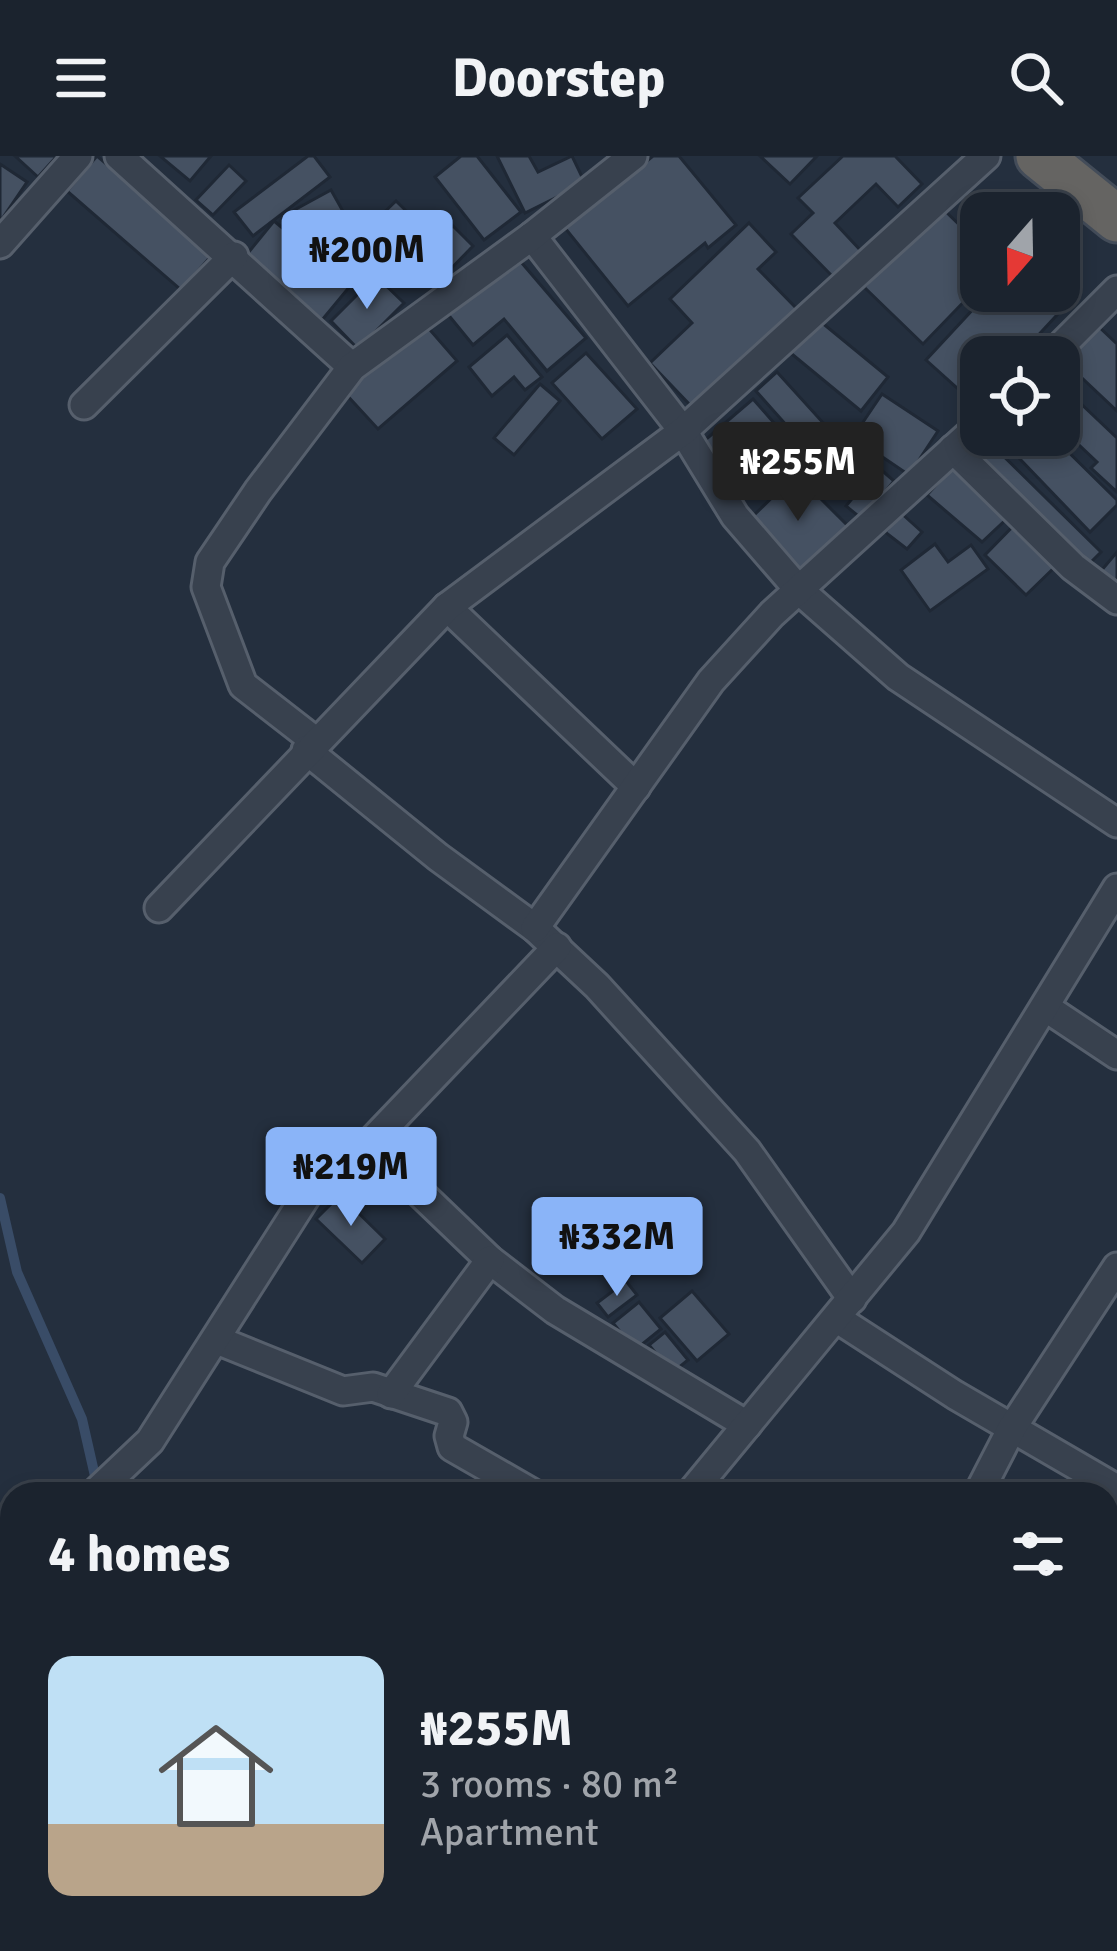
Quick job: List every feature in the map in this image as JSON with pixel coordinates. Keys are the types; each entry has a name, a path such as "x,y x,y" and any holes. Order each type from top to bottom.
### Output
{"highway":[{"path":"1039,156 1117,219"}],"street":[{"path":"0,244 78,156"},
{"path":"118,156 352,367"},
{"path":"633,156 352,367 258,490 210,562 205,579 243,685 438,857 557,947 747,1151 844,1308 1012,1428 1105,1482"},
{"path":"159,908 448,607 683,430 986,156"},
{"path":"532,236 683,430 735,516 799,590 898,677 1117,824"},
{"path":"84,405 234,256"},
{"path":"1072,336 1117,290"},
{"path":"535,928 711,681 799,590 960,443"},
{"path":"953,449 1073,567 1117,600"},
{"path":"448,607 636,787"},
{"path":"700,1482 906,1232 1117,888"},
{"path":"107,1482 150,1441 310,1190 368,1144 557,947"},
{"path":"1045,1007 1117,1055"},
{"path":"368,1144 490,1260 555,1310 747,1425"},
{"path":"391,1394 490,1260"},
{"path":"984,1482 1012,1428 1117,1268"},
{"path":"217,1340 343,1391 366,1386 448,1412 453,1422 452,1447 513,1482"}],"building":[{"path":"15,156 57,156 38,177"},
{"path":"97,156 213,254 181,290 67,191"},
{"path":"160,156 211,156 190,181"},
{"path":"314,156 330,177 253,236 234,212"},
{"path":"461,156 477,156 521,212 484,240 435,177"},
{"path":"497,156 529,156 538,172 572,156 585,183 525,213"},
{"path":"653,156 679,156 736,225 708,248 705,243 628,306 565,228"},
{"path":"760,156 817,156 790,184"},
{"path":"843,156 895,156 922,184 898,207 876,184 835,223 862,252 834,278 791,234 813,213 798,198"},
{"path":"0,164 27,182 0,222"},
{"path":"229,165 246,181 213,215 196,200"},
{"path":"331,190 376,270 358,280 320,214 295,228 287,214"},
{"path":"396,201 437,241 453,226 473,246 438,282 376,220"},
{"path":"941,207 960,226 960,306 923,344 864,287"},
{"path":"274,221 351,285 322,320 244,258"},
{"path":"749,223 776,252 758,269 797,309 693,408 650,363 692,323 670,299"},
{"path":"515,255 586,338 547,371 504,319 473,345 446,312"},
{"path":"376,276 404,303 358,349 331,321"},
{"path":"971,312 1060,312 1037,336 960,336 960,391 926,360"},
{"path":"815,317 888,377 861,411 787,350"},
{"path":"424,323 457,361 378,429 344,392"},
{"path":"1098,326 1117,344 1117,411 1080,376 1080,345"},
{"path":"507,335 542,377 525,390 514,377 492,396 469,367"},
{"path":"586,353 637,409 602,439 552,383"},
{"path":"777,372 826,426 804,445 756,391"},
{"path":"540,384 560,401 514,455 494,438"},
{"path":"882,394 938,431 909,475 853,437"},
{"path":"753,399 803,456 754,498 704,441"},
{"path":"1080,403 1117,438 1117,492 1091,468 1097,462 1080,446"},
{"path":"848,441 877,465 858,489 829,464"},
{"path":"1003,456 1101,552 1084,569 970,457"},
{"path":"1017,456 1072,456 1117,500 1090,532"},
{"path":"958,461 1015,511 982,542 927,495"},
{"path":"878,467 894,481 862,519 846,506"},
{"path":"796,474 848,526 800,575 747,522"},
{"path":"901,513 922,532 907,549 885,532"},
{"path":"1019,520 1060,562 1026,595 985,555"},
{"path":"935,544 948,562 971,545 988,569 930,611 901,570"},
{"path":"1117,552 1117,584 1101,571"},
{"path":"340,1195 385,1239 362,1263 316,1219"},
{"path":"626,1281 637,1295 608,1317 597,1303"},
{"path":"692,1291 729,1334 697,1361 660,1318"},
{"path":"639,1302 661,1329 635,1350 613,1323"},
{"path":"665,1332 688,1360 672,1373 649,1345"}],"waterway":[{"path":"0,1198 17,1272 82,1419 96,1482"}]}
